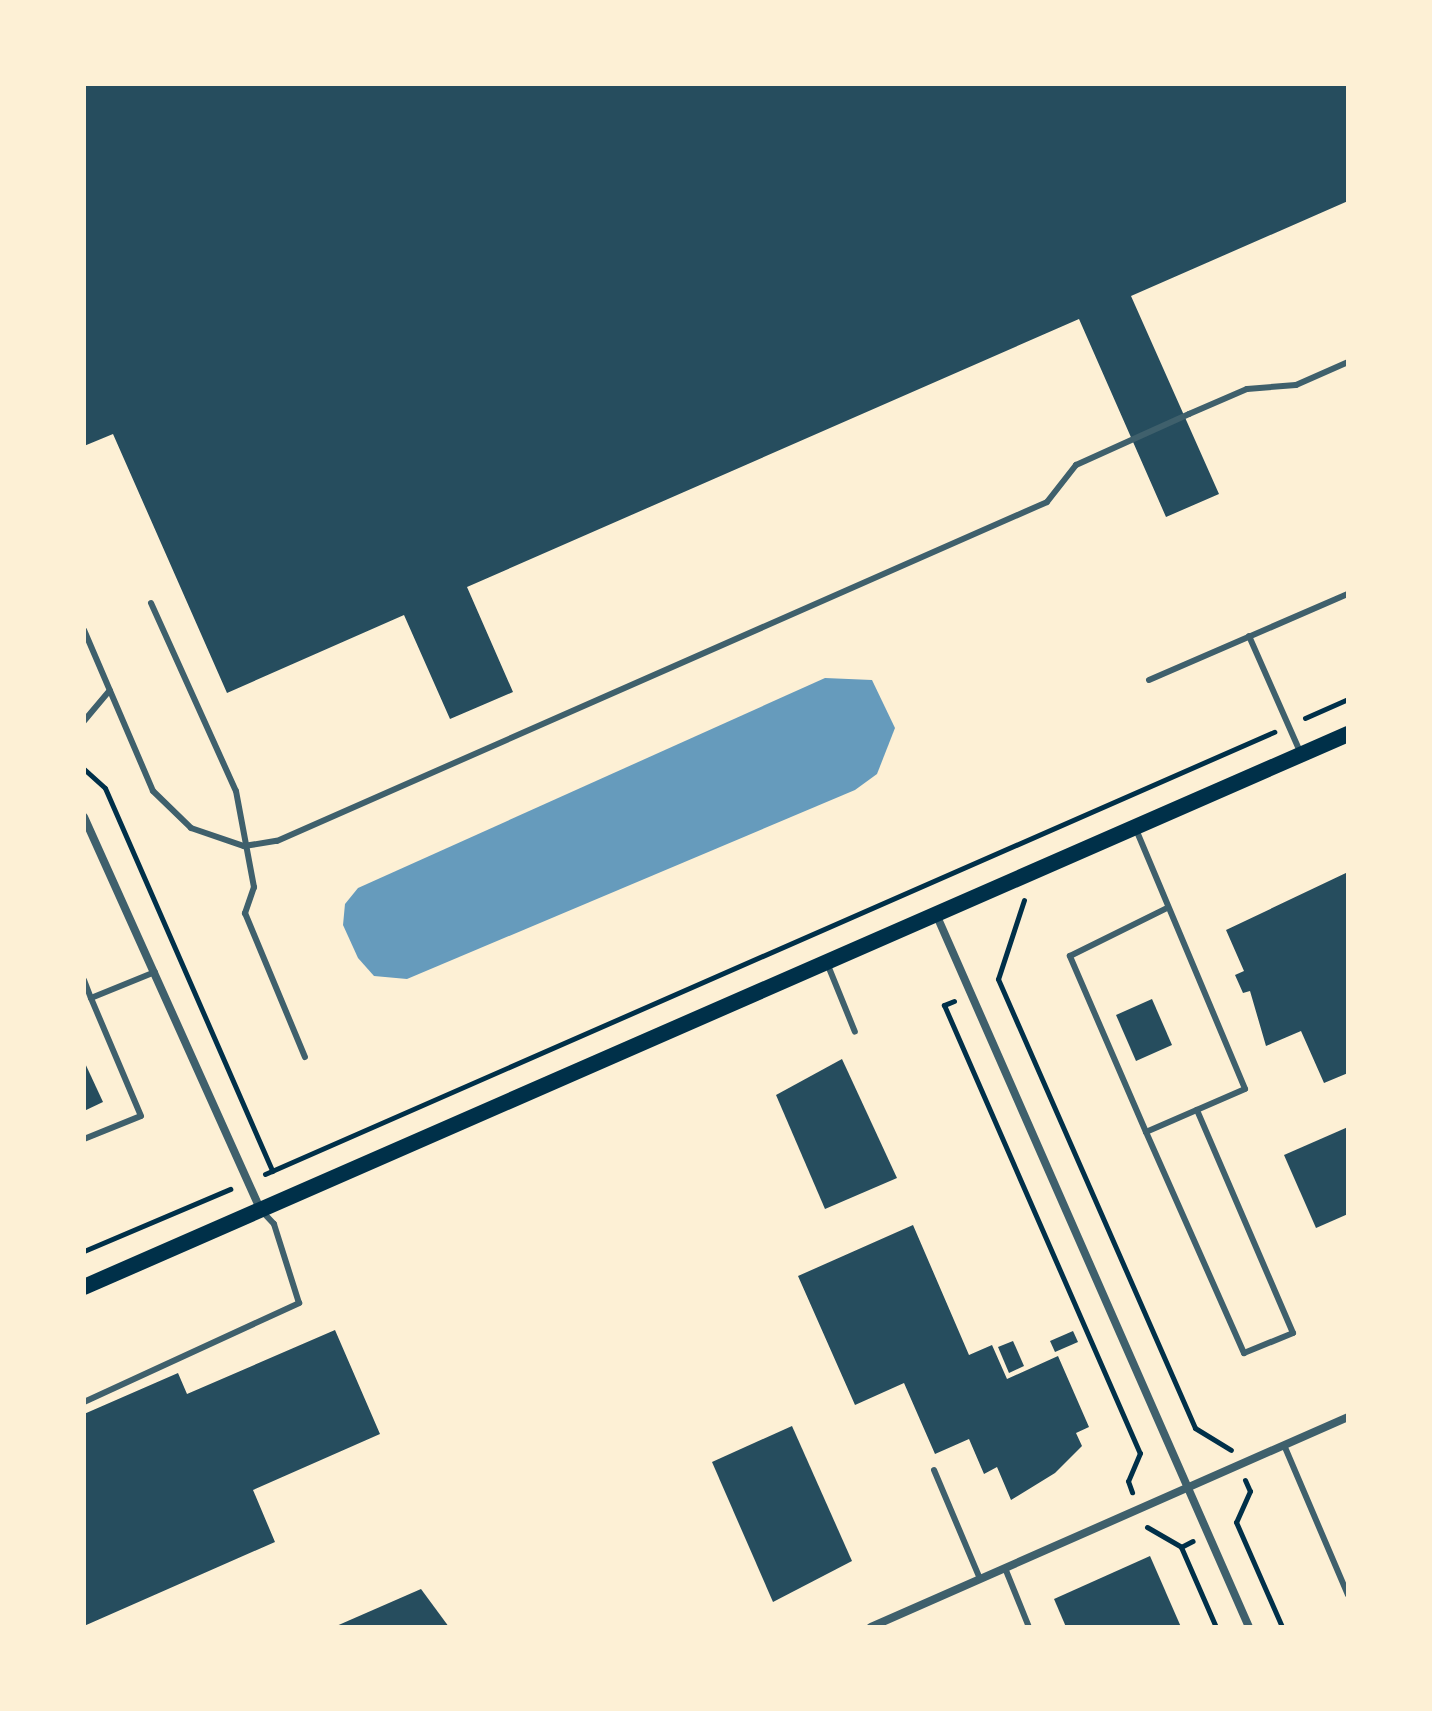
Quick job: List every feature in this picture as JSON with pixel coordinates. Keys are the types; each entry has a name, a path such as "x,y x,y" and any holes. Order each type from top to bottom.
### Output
{"main road":[{"path":"84,1287 1348,734"}],"street":[{"path":"84,817 261,1210"},
{"path":"936,914 1249,1627"},
{"path":"871,1627 1348,1417"}],"lane":[{"path":"84,630 153,791 191,828 244,846 277,841 1047,502 1076,465 1189,414 1247,389 1296,385 1348,362"},
{"path":"1149,680 1348,594"},
{"path":"151,603 236,791 254,887 245,913 305,1057"},
{"path":"1249,636 1301,754"},
{"path":"84,721 110,690"},
{"path":"1135,827 1245,1089 1146,1132"},
{"path":"1167,908 1070,956 1244,1353 1293,1333 1197,1110"},
{"path":"827,963 855,1032"},
{"path":"91,998 155,972"},
{"path":"84,980 141,1116 84,1139"},
{"path":"84,1402 299,1303 274,1224 261,1210"},
{"path":"1284,1445 1348,1595"},
{"path":"934,1470 980,1579"},
{"path":"1005,1568 1029,1627"}],"path":[{"path":"84,1251 1348,699"},
{"path":"84,769 105,788 272,1171"},
{"path":"1002,852 1026,905 998,979 944,1005 1140,1453 1128,1481 1139,1509 1150,1533 1181,1547 1216,1627"},
{"path":"998,979 1195,1428 1228,1443 1250,1491 1236,1522 1181,1547"},
{"path":"1236,1522 1282,1627"}],"water":[{"path":"825,678 872,680 895,728 877,774 855,790 407,979 374,976 358,958 343,925 345,904 358,888"}],"building":[{"path":"84,84 1348,84 1348,201 1131,296 1219,494 1166,517 1079,319 467,587 513,692 450,719 404,615 227,693 113,434 84,446"},
{"path":"1348,872 1348,1073 1324,1083 1301,1031 1266,1046 1250,991 1243,993 1235,975 1244,971 1226,930"},
{"path":"1152,999 1172,1045 1136,1061 1116,1015"},
{"path":"842,1059 897,1178 825,1209 776,1095"},
{"path":"84,1061 103,1102 84,1111"},
{"path":"1348,1127 1348,1214 1316,1228 1284,1155"},
{"path":"913,1225 969,1355 992,1345 1007,1379 1058,1356 1089,1427 1076,1433 1082,1446 1055,1473 1011,1500 997,1467 984,1474 969,1439 935,1454 904,1383 855,1405 798,1276"},
{"path":"335,1330 380,1434 253,1490 275,1542 84,1626 84,1414 178,1373 187,1394"},
{"path":"1073,1331 1078,1342 1055,1352 1050,1341"},
{"path":"1013,1341 1024,1366 1009,1373 998,1347"},
{"path":"792,1426 852,1561 773,1602 712,1462"},
{"path":"1150,1556 1181,1627 1066,1627 1054,1599"},
{"path":"421,1589 449,1627 334,1627"}]}
